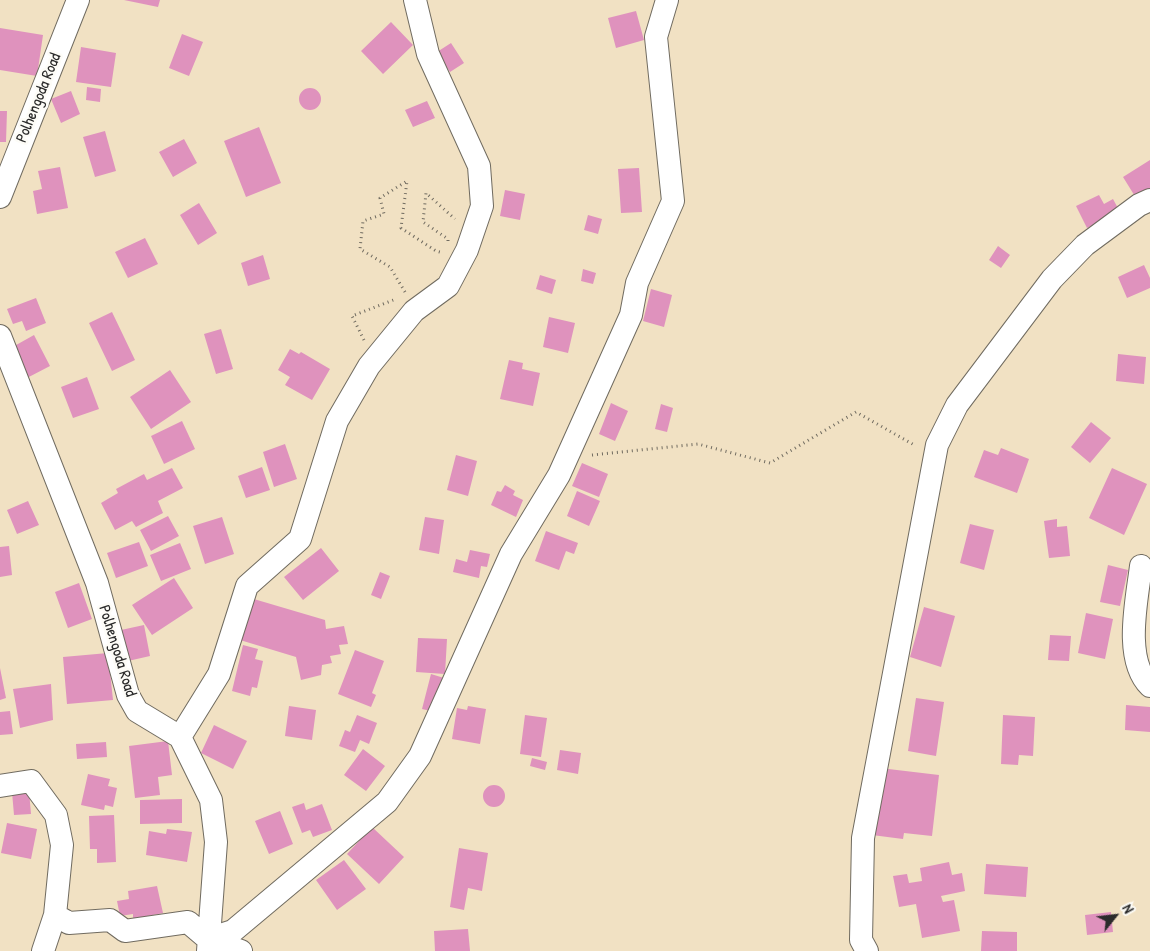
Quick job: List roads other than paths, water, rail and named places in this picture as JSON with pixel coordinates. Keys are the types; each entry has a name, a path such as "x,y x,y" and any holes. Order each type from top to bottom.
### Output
{"street":[{"name":"Polhengoda Road","path":"0,197 78,0"},
{"path":"208,945 216,842 211,800 180,737 219,674 247,586 300,539 337,421 370,366 414,311 448,286 468,250 482,206 480,166 428,54 415,0"},
{"path":"208,945 233,931 388,802 420,756 511,554 560,475 631,314 637,283 673,201 656,37 668,0"},
{"path":"867,951 861,940 863,838 937,445 957,405 1052,279 1086,245 1139,205 1150,200"},
{"name":"Polhengoda Road","path":"0,336 97,582 128,695 138,711 180,737"},
{"path":"1141,566 1133,635 1134,657 1150,686"},
{"path":"0,786 31,781 56,815 62,844 55,915 43,951"},
{"path":"55,915 69,923 110,920 125,931 188,922 208,945 241,951"}]}
